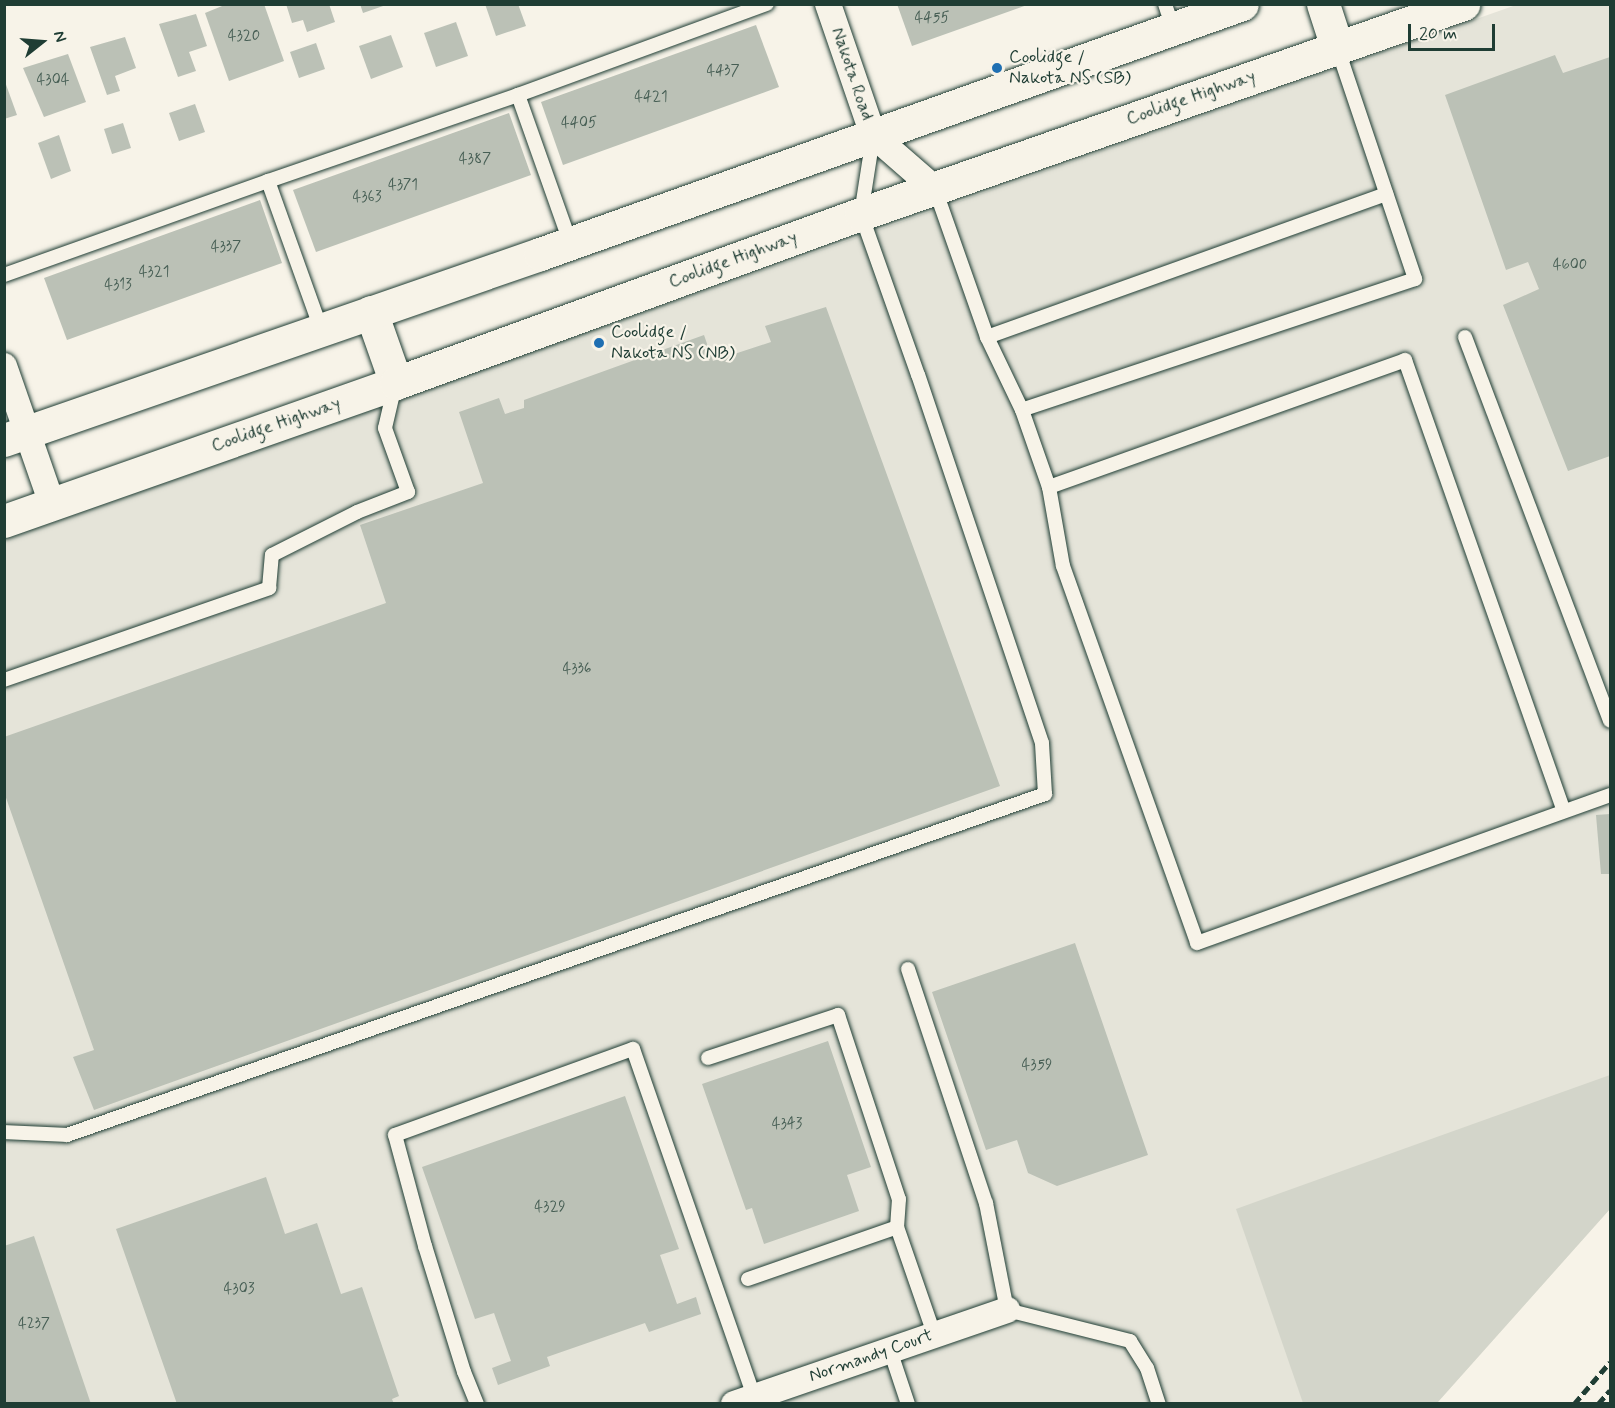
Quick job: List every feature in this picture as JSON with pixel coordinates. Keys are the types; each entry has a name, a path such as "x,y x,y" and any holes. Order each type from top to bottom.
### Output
{"main road":[{"path":"16,436 873,135 1169,16 1242,4"},
{"path":"1323,4 1337,47"},
{"name":"Coolidge Highway","path":"4,521 396,383 861,214 1463,4"},
{"path":"371,312 396,383"}],"street":[{"name":"Nakota Road","path":"828,4 873,135 935,189"},
{"path":"4,366 16,436 52,504"},
{"name":"Normandy Court","path":"744,1400 1008,1310"}],"lane":[{"path":"4,275 518,95 767,4"},
{"path":"1022,410 1414,279 1337,47"},
{"path":"518,95 570,242"},
{"path":"4,1132 67,1135 1045,795 1042,743 918,375 861,214 873,135"},
{"path":"268,181 321,329"},
{"path":"935,189 987,337 1022,410 1049,487 1063,566 1197,943 1611,795"},
{"path":"987,337 1386,194"},
{"path":"1465,337 1611,721"},
{"path":"1049,487 1405,360 1564,811"},
{"path":"4,680 269,588 272,555 357,512 408,492 385,428 396,383"},
{"path":"908,969 986,1203 1008,1310 1130,1341 1147,1368 1160,1404"},
{"path":"708,1058 838,1016 899,1199 897,1227 934,1334"},
{"path":"477,1404 464,1372 425,1246 395,1135 525,1085 633,1049 744,1400"},
{"path":"748,1279 897,1227"},
{"path":"890,1350 908,1404"}],"shaded area":[{"path":"1516,5 1610,5 1610,1209 1437,1403 5,1403 4,538"},
{"path":"1610,1075 1610,1209 1437,1403 1303,1403 1236,1209"}],"building":[{"path":"227,4 264,4 284,61 229,81 205,13"},
{"path":"286,4 329,4 335,22 307,32 303,20 292,23"},
{"path":"360,4 386,4 386,5 363,13"},
{"path":"485,4 518,4 526,26 496,36"},
{"path":"897,4 1027,4 1027,5 912,46"},
{"path":"196,14 207,46 189,52 196,71 178,77 159,24"},
{"path":"456,22 468,56 436,67 424,33"},
{"path":"756,25 779,87 563,165 541,102"},
{"path":"391,35 403,67 371,79 359,46"},
{"path":"125,37 136,68 115,76 120,91 107,95 90,47"},
{"path":"316,43 325,69 299,78 290,52"},
{"path":"68,54 86,102 44,117 23,68"},
{"path":"1555,55 1563,73 1610,57 1610,456 1568,471 1503,305 1539,289 1528,262 1506,270 1445,95"},
{"path":"4,79 17,115 4,119"},
{"path":"195,104 205,132 179,141 169,113"},
{"path":"509,113 531,175 316,252 293,190"},
{"path":"123,123 131,148 112,154 104,129"},
{"path":"59,135 71,171 51,179 38,143"},
{"path":"260,200 282,263 67,340 44,278"},
{"path":"826,307 1000,786 94,1110 73,1057 94,1050 4,792 4,737 386,603 360,525 483,483 459,412 499,398 505,414 524,408 524,400 704,335 713,361 771,342 765,326"},
{"path":"1610,814 1610,874 1601,874 1596,815"},
{"path":"1075,943 1148,1155 1057,1186 1028,1173 1017,1140 986,1150 932,992"},
{"path":"828,1041 871,1167 847,1175 859,1211 764,1244 752,1208 746,1210 702,1084"},
{"path":"625,1096 679,1249 660,1255 677,1304 696,1297 701,1314 649,1332 645,1323 547,1357 550,1366 498,1385 492,1368 511,1361 494,1313 475,1319 422,1167"},
{"path":"266,1177 285,1234 317,1223 341,1294 362,1287 399,1396 392,1399 394,1404 177,1404 116,1229"},
{"path":"34,1236 91,1404 4,1404 4,1246"}],"railway":[{"path":"1574,1404 1610,1362"},
{"path":"1598,1404 1610,1390"}],"place":[{"name":"Coolidge / Nakota NS (SB)","path":"997,68"},
{"name":"Coolidge / Nakota NS (NB)","path":"599,343"}]}
